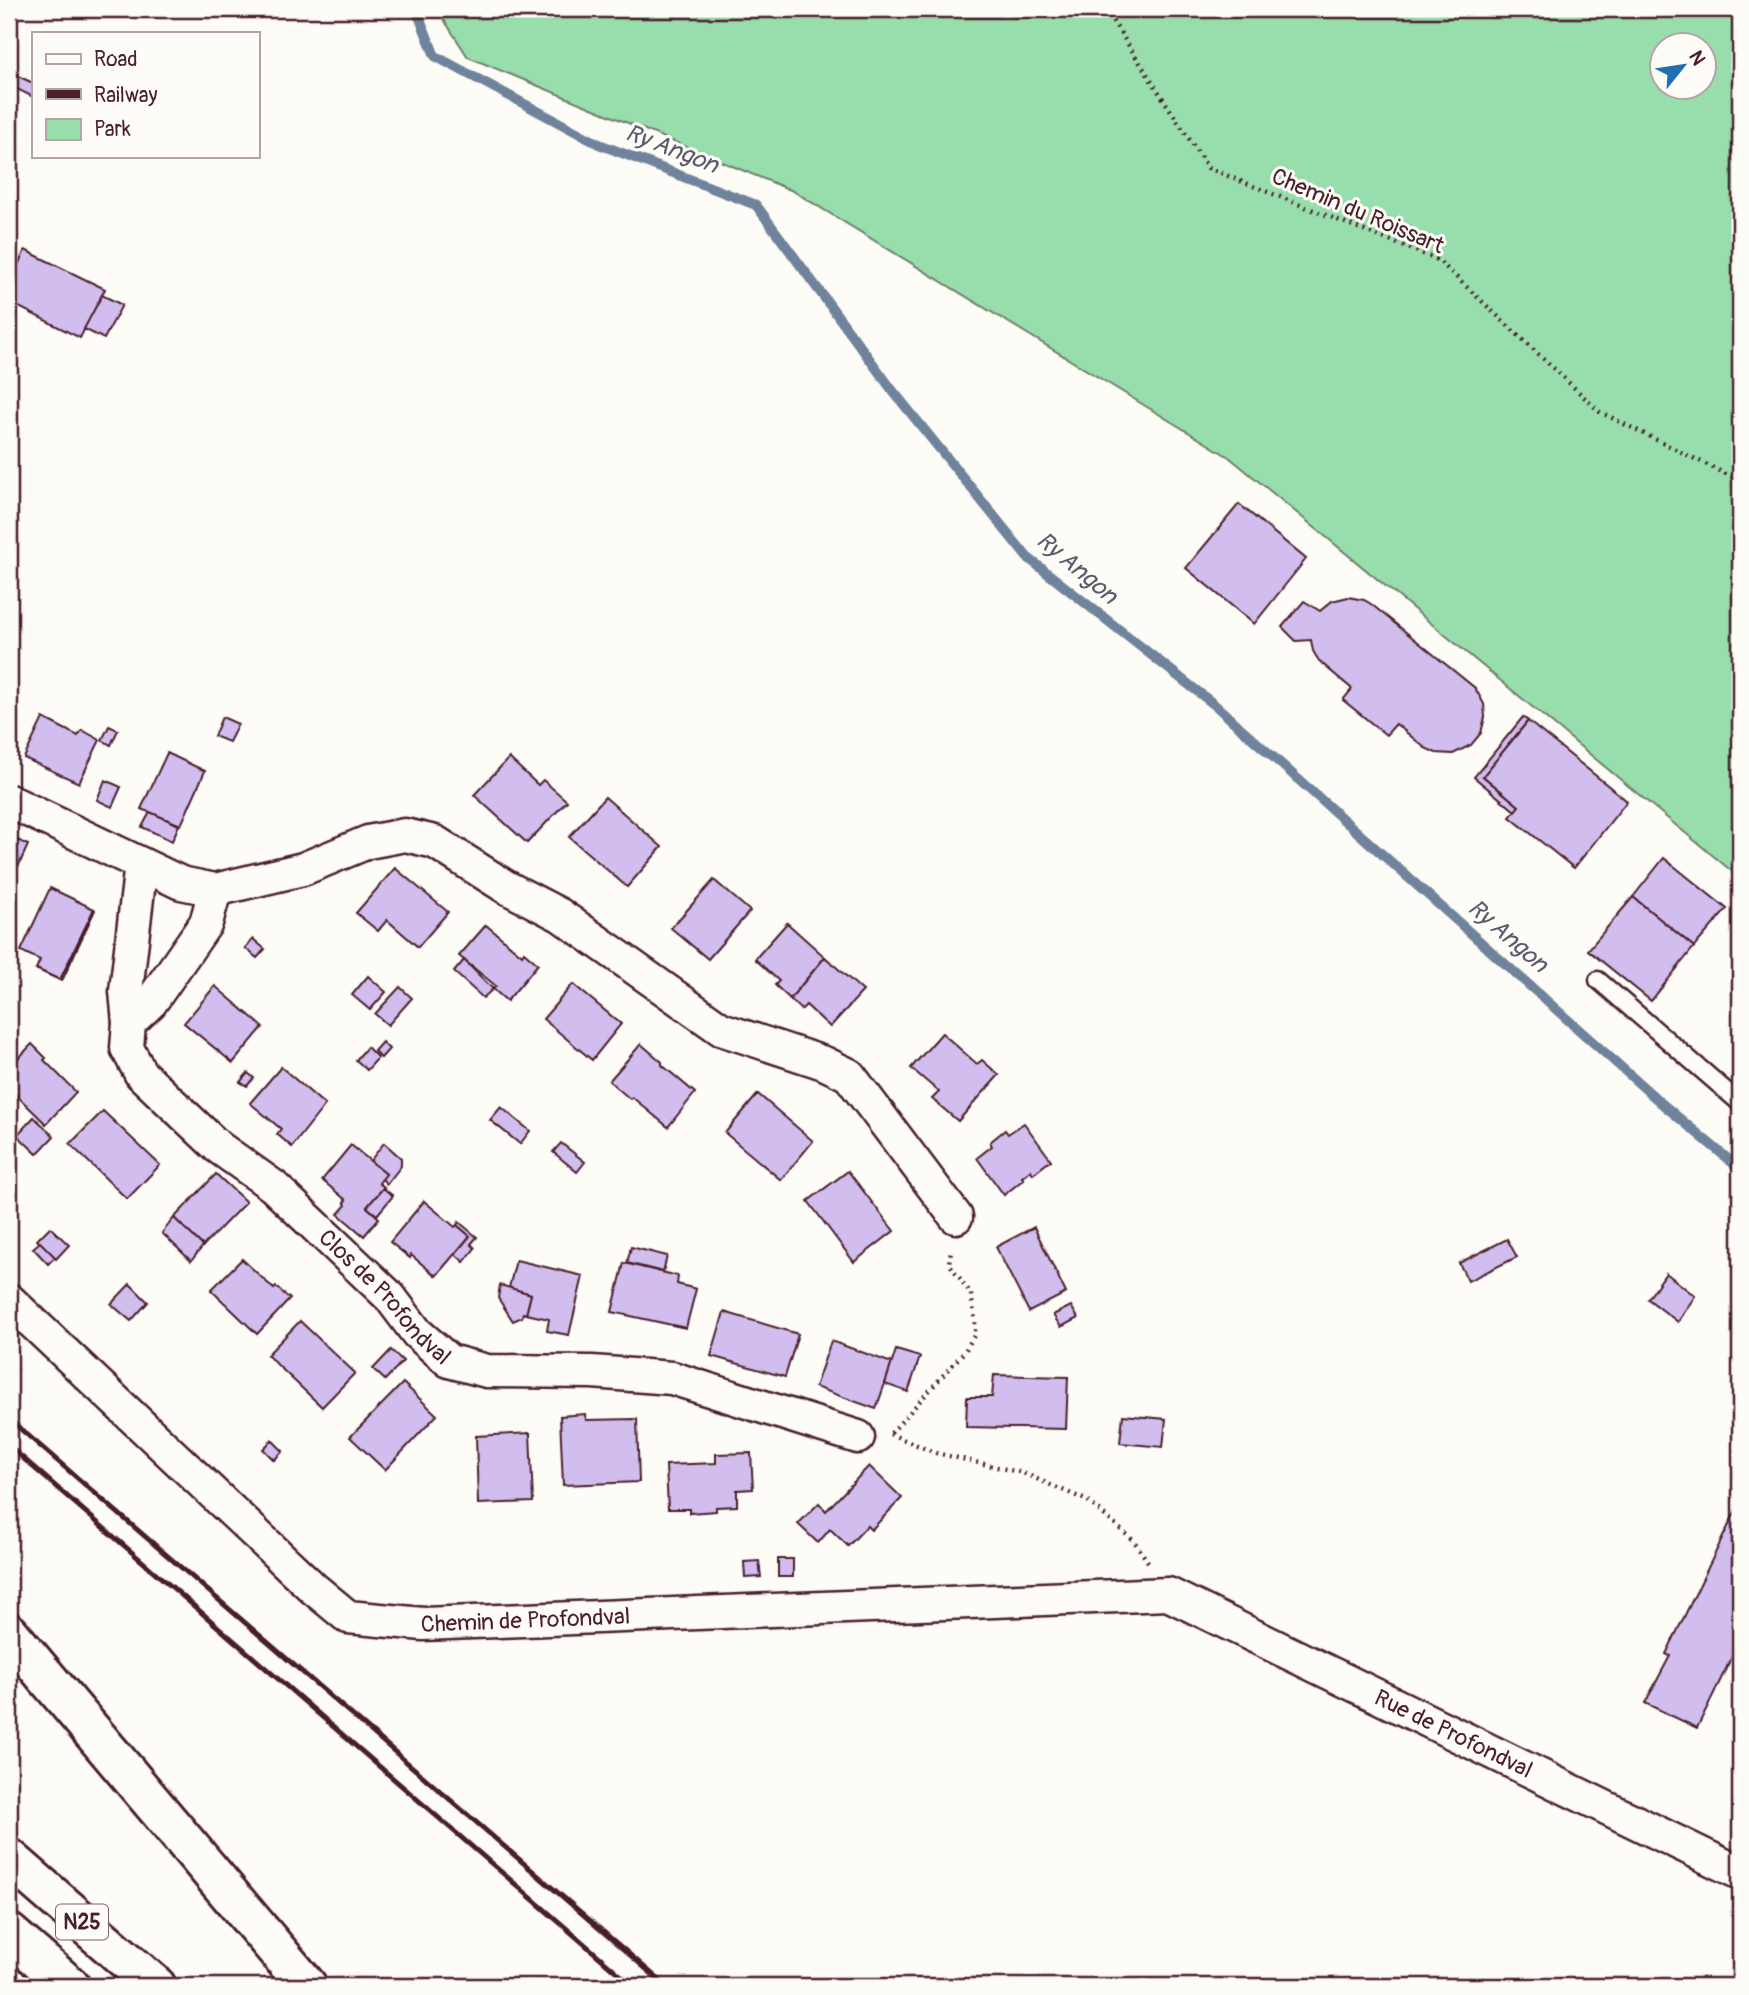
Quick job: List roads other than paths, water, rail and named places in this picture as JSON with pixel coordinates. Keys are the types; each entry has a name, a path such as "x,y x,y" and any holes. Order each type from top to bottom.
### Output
{"highway":[{"path":"9,1633 307,1986"},
{"name":"N25","path":"9,1858 156,1986"},
{"name":"N25","path":"9,1933 70,1986"}],"street":[{"path":"9,801 181,883 215,890 303,870 368,842 405,835 435,842 506,887 561,915 721,1029 824,1063 849,1075 956,1217"},
{"name":"Clos de Profondval","path":"141,864 127,991 127,1048 141,1074 218,1147 273,1186 390,1297 417,1333 449,1361 487,1371 672,1378 858,1437"},
{"path":"129,1023 150,1002 206,923 215,890"},
{"name":"Chemin de Profondval","path":"9,1300 313,1588 348,1617 424,1624 1168,1594"},
{"name":"Rue de Profondval","path":"1168,1594 1740,1873"}],"lane":[{"path":"1598,980 1740,1103"}],"waterway":[{"name":"Ry Angon","path":"416,9 435,56 599,144 756,205 893,391 1027,557 1216,706 1660,1102 1740,1169"}],"railway":[{"path":"9,1419 666,1986"},
{"path":"9,1446 633,1986"}]}
